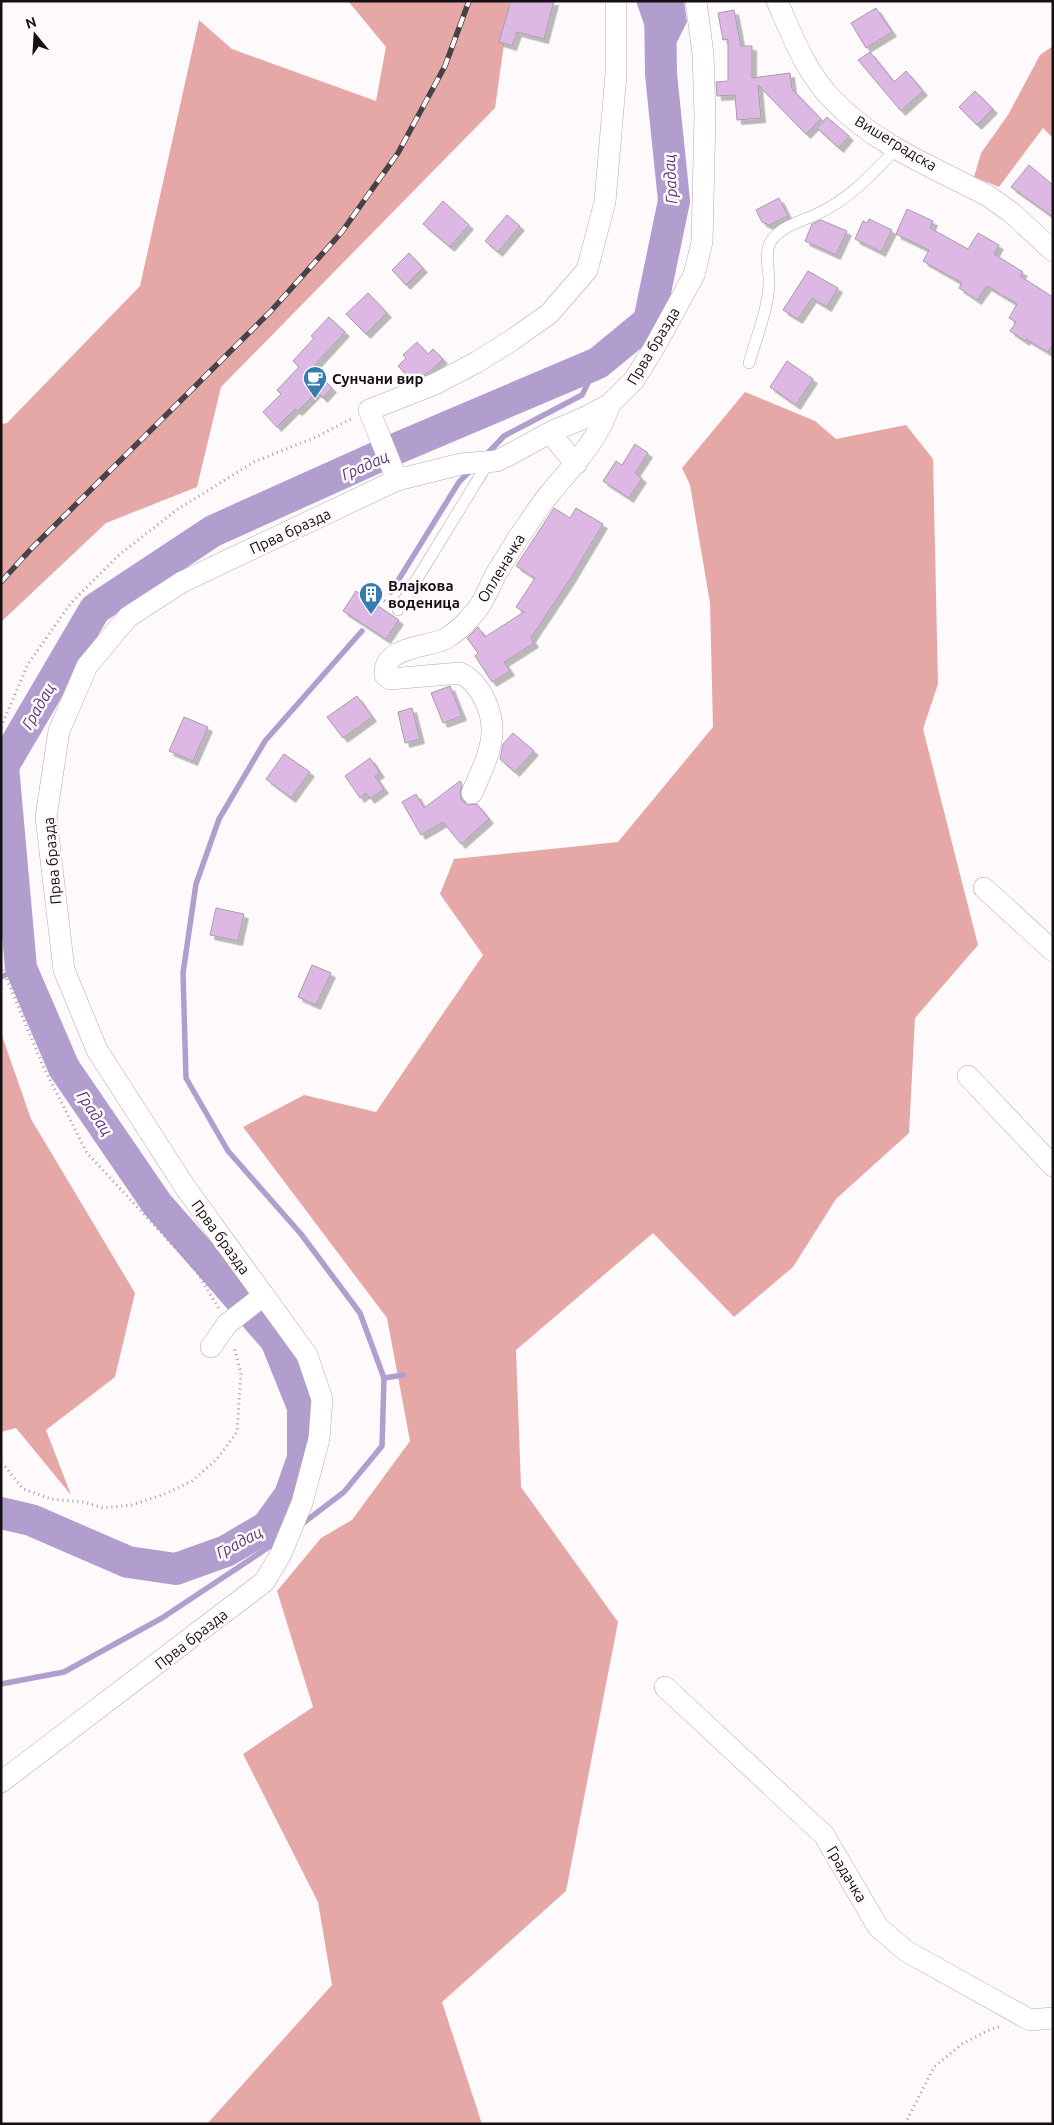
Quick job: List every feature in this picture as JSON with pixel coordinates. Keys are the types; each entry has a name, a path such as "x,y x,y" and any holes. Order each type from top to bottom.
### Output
{"street":[{"path":"395,474 372,417 498,349 549,314 587,270 605,202 616,74 616,1"},
{"name":"Прва бразда","path":"1,1782 264,1582 280,1556 302,1503 319,1439 322,1399 307,1355 185,1187 96,1050 64,970 46,817 59,731 87,666 128,617 182,582 314,523 395,474 461,464 488,463 507,456 610,404 634,380 694,275 702,242 705,116 703,54 696,1"},
{"name":"Вишеградска","path":"777,1 803,57 832,100 864,127 897,148 988,196 1012,213 1053,251"},
{"name":"Опленачка","path":"472,793 485,764 492,732 481,691 468,676 460,673 390,678 385,675 387,663 399,653 445,639 468,620 487,596 497,573 519,537 550,493 589,448 604,421 610,404"},
{"path":"550,433 576,464"},
{"path":"984,888 1053,951"},
{"path":"968,1076 1053,1166"},
{"path":"211,1347 227,1324 263,1296"},
{"name":"Градачка","path":"665,1687 824,1835 878,1927 906,1951 1030,2020"},
{"path":"1030,2020 1053,2018"}],"lane":[{"path":"749,362 768,294 767,255 770,244 782,230 825,211 844,200 897,148"},
{"path":"398,610 488,463"}],"path":[{"path":"1,727 28,664 71,603 120,554 178,509 254,462 372,417"},
{"path":"1,965 43,1066 87,1153 196,1270 227,1324 241,1373 237,1432 217,1458 192,1481 167,1493 132,1505 103,1508 84,1502 52,1499 22,1489 4,1465 1,1464"},
{"path":"905,2124 934,2067 962,2044 991,2029 1030,2020"}],"shaded area":[{"path":"348,1 510,1 495,108 221,387 197,487 106,523 1,622 1,424 7,423 140,286 199,20 232,49 376,101 386,47"},
{"path":"636,1 684,1 687,22 661,74"},
{"path":"1053,46 1053,138 1043,128 999,187 974,177 981,153 1008,115 1040,55"},
{"path":"745,392 815,421 836,439 906,425 933,459 938,684 923,729 978,945 915,1018 909,1133 836,1199 793,1267 734,1317 653,1233 516,1350 521,1487 618,1622 566,1891 442,2002 482,2124 207,2124 332,1985 318,1902 243,1754 313,1707 277,1591 321,1538 352,1520 410,1441 387,1318 243,1127 304,1095 376,1112 483,955 440,894 454,859 618,842 713,727 710,603 690,485 682,468"},
{"path":"1,1033 31,1119 135,1293 115,1377 46,1430 71,1495 16,1428 1,1432"}],"building":[{"path":"511,1 554,1 544,39 517,32 512,46 499,42"},
{"path":"876,8 892,32 866,48 851,23"},
{"path":"734,10 741,46 752,46 752,78 790,73 792,89 821,119 806,134 758,85 761,118 737,120 735,95 717,96 716,82 728,81 728,39 723,40 718,13"},
{"path":"870,52 894,82 906,71 923,91 901,111 858,60"},
{"path":"975,91 993,109 977,125 959,107"},
{"path":"827,117 849,136 839,148 817,128"},
{"path":"1029,165 1053,185 1053,217 1011,187"},
{"path":"779,198 788,216 769,225 762,222 756,210"},
{"path":"443,201 469,225 450,247 423,224"},
{"path":"907,209 933,221 930,228 968,249 978,233 999,245 994,254 1023,272 1020,276 1053,297 1053,344 1048,352 1010,331 1016,322 1009,318 1017,304 987,286 977,300 959,288 962,283 923,261 929,250 896,234"},
{"path":"507,215 520,226 498,252 485,241"},
{"path":"869,219 892,230 881,252 855,239 863,221 867,223"},
{"path":"821,220 847,231 836,255 805,241 812,224"},
{"path":"409,253 423,268 406,285 392,270"},
{"path":"808,271 838,288 827,307 812,298 798,319 783,310"},
{"path":"368,293 387,313 366,334 346,314"},
{"path":"329,317 345,332 312,368 332,388 323,398 317,392 298,411 295,409 277,427 263,412 281,394 277,390 299,367 293,361 314,338 311,336"},
{"path":"417,342 428,354 433,349 443,359 428,373 411,380 398,366 406,358 403,355"},
{"path":"787,361 813,379 796,405 770,387"},
{"path":"635,444 648,453 635,473 642,478 629,498 603,481 616,461 622,465"},
{"path":"554,508 570,518 576,508 603,524 569,581 531,638 534,643 504,662 510,671 492,682 475,656 478,653 467,638 478,627 485,637 524,612 516,607 535,578 516,566"},
{"name":"Влајкова воденица","path":"356,591 399,620 386,639 343,611"},
{"path":"450,686 462,716 443,723 431,693"},
{"path":"357,696 372,717 343,738 327,717"},
{"path":"412,708 420,739 405,743 398,712"},
{"path":"184,717 208,727 193,761 169,751"},
{"path":"513,733 534,751 515,772 500,759 503,744"},
{"path":"284,754 310,772 291,798 266,779"},
{"path":"370,758 380,773 375,776 384,789 370,799 366,793 360,798 345,776"},
{"path":"460,781 462,784 460,794 462,801 468,805 477,804 489,819 461,844 443,822 421,835 402,802 416,794 424,808"},
{"path":"216,908 244,914 238,941 210,935"},
{"path":"312,965 331,973 316,1005 298,997"}],"waterway":[{"name":"Градац","path":"1,1513 31,1520 128,1562 176,1569 226,1551 267,1527 290,1495 303,1458 303,1407 276,1340 157,1204 64,1068 21,968 3,766 95,609 213,531 393,450 598,363 649,321 674,201 661,74 660,1"},
{"path":"486,455 504,436 582,395 598,363"},
{"path":"391,592 459,482 472,469"},
{"path":"302,1524 344,1492 382,1446 384,1378 360,1313 301,1234 228,1151 186,1078 183,973 196,884 219,819 265,741 362,631"},
{"path":"1,977 21,968"},
{"path":"384,1378 403,1375"},
{"path":"1,1684 64,1672 162,1618 278,1541"}],"railway":[{"path":"1,582 31,549 271,311 341,233 398,153 445,66 469,1"}],"place":[{"name":"Сунчани вир","path":"315,399"},
{"name":"Влајкова воденица","path":"371,615"}]}
